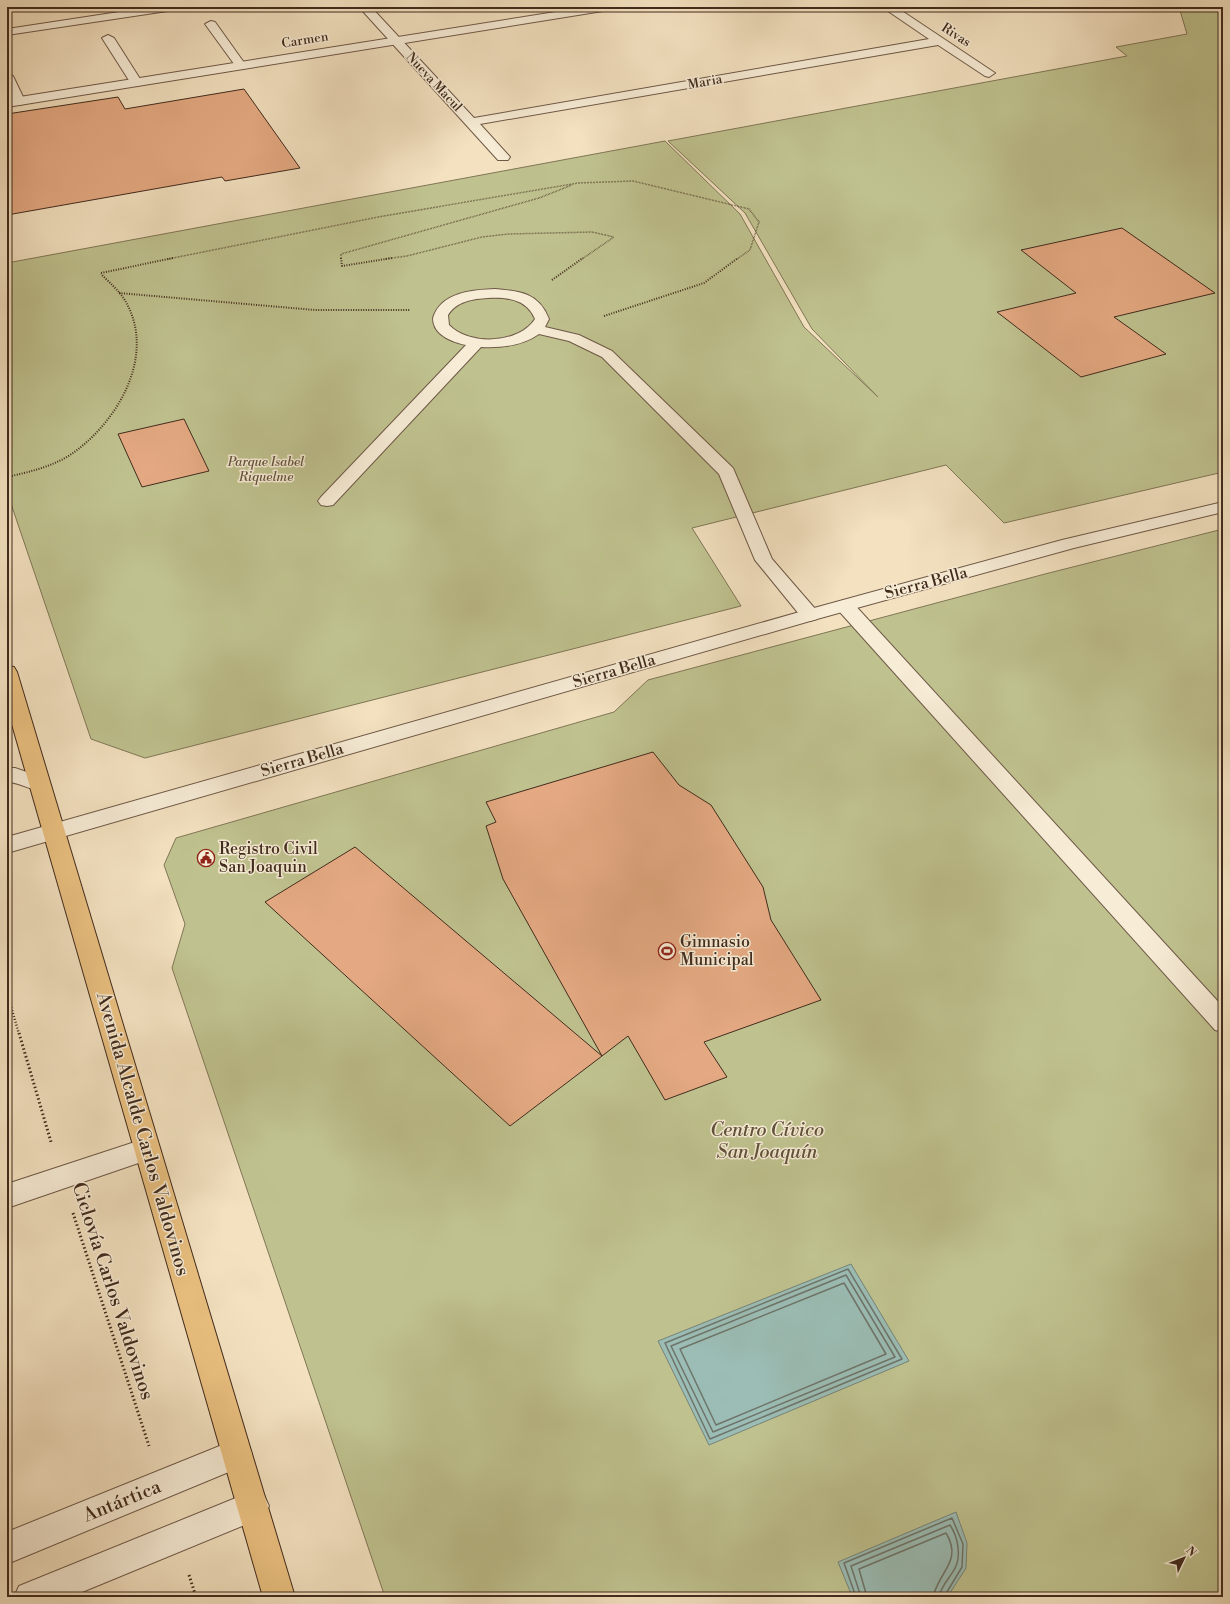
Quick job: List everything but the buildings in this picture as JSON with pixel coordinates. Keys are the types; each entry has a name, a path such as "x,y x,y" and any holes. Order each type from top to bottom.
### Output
{"main road":[{"name":"Avenida Alcalde Carlos Valdovinos","path":"7,672 279,1597"}],"street":[{"name":"Nueva Macul","path":"365,7 503,157"},
{"name":"Carmen","path":"13,102 609,7"},
{"name":"Rivas","path":"888,7 989,73"},
{"name":"Maria","path":"471,122 939,41"},
{"name":"Sierra Bella","path":"7,845 810,616 1069,544 1223,507"},
{"path":"7,1196 147,1149"},
{"name":"Antártica","path":"7,1548 237,1454"},
{"path":"30,1597 252,1506"}],"lane":[{"path":"7,32 174,7"},
{"path":"211,24 241,66"},
{"path":"108,38 136,82"},
{"path":"7,76 13,102"},
{"path":"495,293 511,294 528,300 539,308 542,318 536,329 526,336 511,341 477,343 450,334 442,327 440,318 443,310 451,303 471,296 495,293"},
{"path":"536,329 574,338 607,354 727,472 764,560 810,616"},
{"path":"327,501 477,343"},
{"path":"846,606 1223,1023"},
{"path":"7,775 14,775 40,784"}],"path":[{"path":"7,477 40,469 70,454 90,438 106,421 133,371 137,347 134,325 128,304 101,274 378,217 578,183 634,181 749,209 759,222 750,250 704,283 604,316"},
{"path":"511,294 541,286 552,281 614,237 592,232 508,234 482,237 407,256 342,266 341,254 539,198 578,183"},
{"path":"119,293 315,310 443,310"},
{"name":"Ciclovía Carlos Valdovinos","path":"7,993 62,1177 162,1485"},
{"path":"177,1536 196,1597"}],"green space":[{"name":"Parque Isabel Riquelme","path":"1179,7 1223,7 1223,477 1219,473 1004,523 946,465 692,528 741,606 145,758 91,739 7,492 7,263 665,141 740,214 804,327 878,397 812,329 745,213 668,141 1127,56 1116,47 1187,34"},
{"name":"Centro Cívico San Joaquín","path":"1223,529 1223,1597 385,1597 172,968 185,924 164,865 176,838 614,712 648,680 1045,574"}],"water":[{"path":"851,1264 909,1361 709,1445 658,1341"},
{"path":"956,1512 967,1543 966,1568 948,1596 852,1596 838,1562"}],"place":[{"name":"Registro Civil San Joaquin","path":"206,858"},
{"name":"Gimnasio Municipal","path":"667,951"}]}
